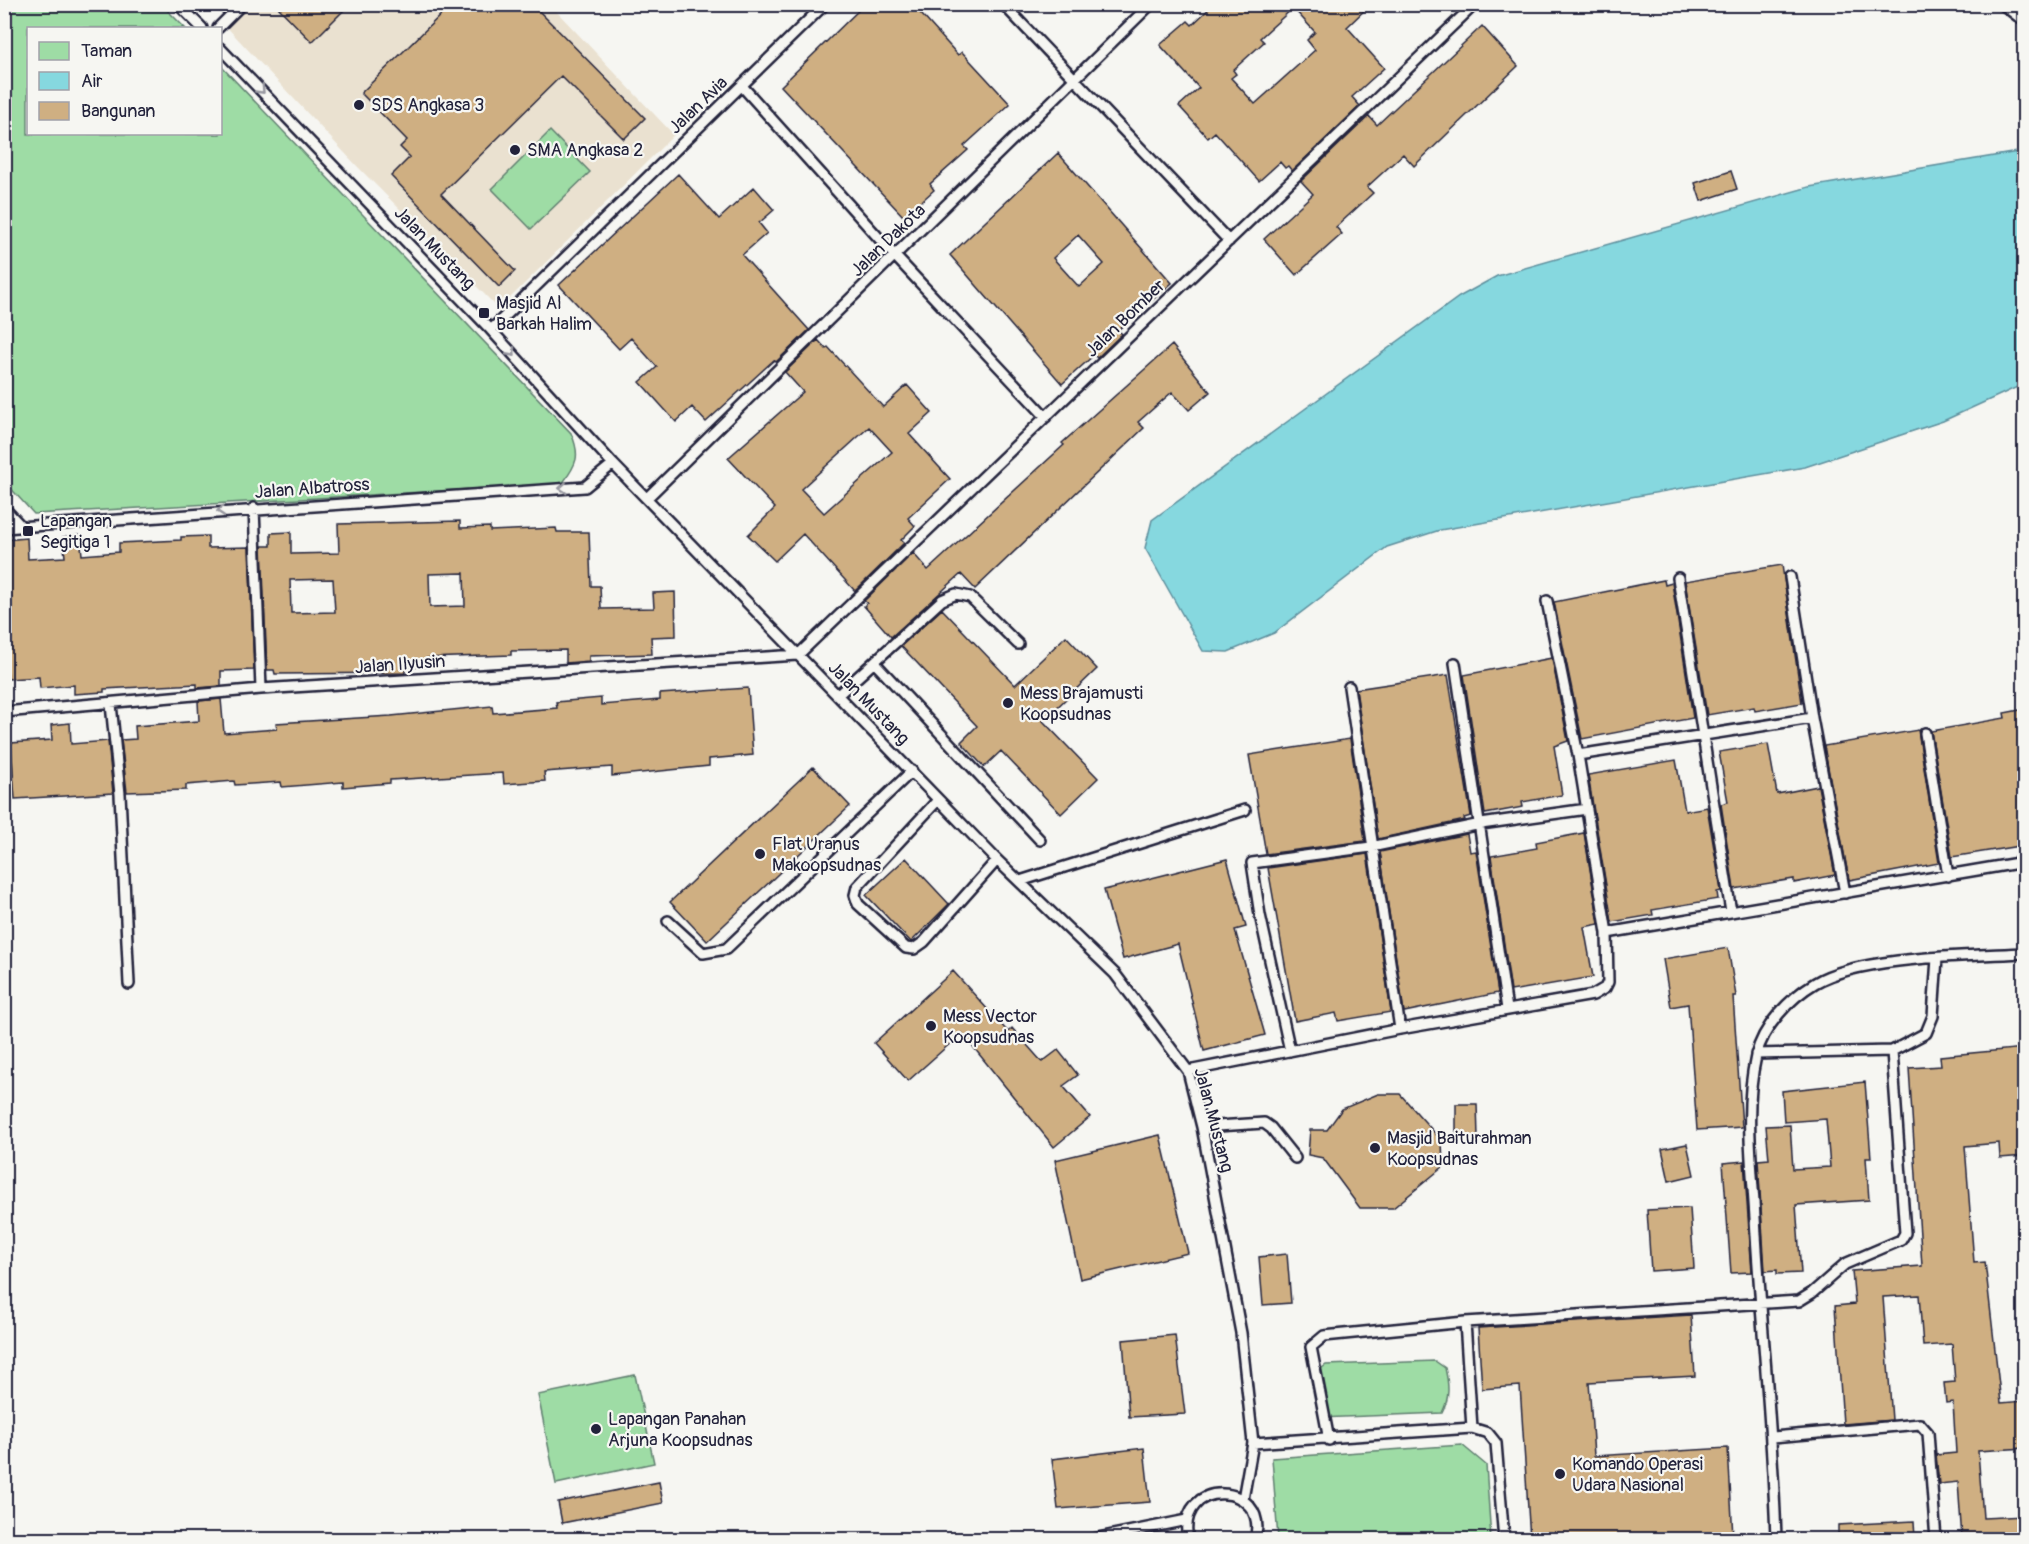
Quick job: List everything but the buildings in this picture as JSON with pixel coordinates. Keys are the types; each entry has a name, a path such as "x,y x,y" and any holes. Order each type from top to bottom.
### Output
{"lane":[{"path":"178,4 201,27"},
{"path":"219,27 242,4"},
{"name":"Jalan Avia","path":"490,330 825,4"},
{"path":"1003,4 1228,241"},
{"name":"Jalan Dakota","path":"647,498 1151,4"},
{"path":"2002,4 2025,21"},
{"name":"Jalan Bomber","path":"798,655 1474,5"},
{"name":"Jalan Mustang","path":"222,50 490,330 613,464 798,655 838,693 997,860 1115,974 1188,1071 1202,1127 1241,1333 1252,1443 1243,1500"},
{"path":"741,86 895,256 1046,417"},
{"name":"Jalan Albatross","path":"4,528 254,508 585,487 613,464"},
{"path":"4,508 20,525"},
{"path":"254,508 261,689"},
{"path":"1790,577 1812,718 1845,893"},
{"path":"1678,578 1731,912"},
{"path":"838,693 942,600 956,594 970,597 1018,644"},
{"path":"1188,1071 1400,1029 1593,995 1601,991 1608,982 1607,933 1578,755 1547,601"},
{"name":"Jalan Ilyusin","path":"4,712 261,689 798,655"},
{"path":"874,662 1040,840"},
{"path":"1455,663 1507,1009"},
{"path":"1349,687 1371,848 1400,1029"},
{"path":"111,704 120,794 129,984"},
{"path":"1578,755 1812,718"},
{"path":"1925,734 1948,876"},
{"path":"668,921 703,953 726,949 912,771"},
{"path":"938,800 857,887 855,896 858,904 906,948 914,949 924,942 997,860"},
{"path":"1290,1051 1260,915 1252,863 1371,848 1480,824 1587,809"},
{"path":"1020,881 1245,810"},
{"path":"1607,933 2025,862"},
{"path":"1776,1539 1773,1437 1760,1306 1749,1120 1756,1054 1772,1023 1794,997 1817,982 1885,963 2025,952"},
{"path":"1756,1054 1892,1051 1926,1033 1931,1025 1937,958"},
{"path":"1329,1440 1311,1347 1324,1336 1465,1322 1760,1306 1806,1298 1845,1264 1901,1240 1905,1233 1892,1051"},
{"path":"1202,1127 1264,1123 1271,1128 1294,1158"},
{"path":"1465,1322 1472,1428"},
{"path":"1773,1437 1920,1424 1928,1432 1936,1539"},
{"path":"1252,1443 1329,1440 1472,1428 1488,1433 1496,1443 1504,1539"},
{"path":"1188,1539 1187,1520 1193,1507 1203,1497 1216,1493 1230,1493 1243,1500 1252,1510 1257,1523 1256,1539"},
{"path":"1088,1539 1187,1520"}],"shaded area":[{"name":"SMA Angkasa 2","path":"239,5 559,5 557,12 674,135 499,309 357,166 222,22"}],"green space":[{"path":"5,4 162,5 184,27 27,27 27,135 222,135 222,67 571,433 577,454 571,471 562,484 34,514 5,482"},
{"path":"550,131 590,172 531,229 492,189"},
{"path":"1435,1361 1445,1368 1447,1380 1448,1396 1442,1413 1319,1418 1318,1371 1326,1365"},
{"name":"Lapangan Panahan Arjuna Koopsudnas","path":"635,1375 654,1463 556,1484 538,1395"},
{"path":"1462,1445 1486,1465 1491,1539 1278,1539 1272,1458"}],"water":[{"path":"2024,151 2024,384 1943,421 1805,467 1440,530 1387,547 1274,633 1228,652 1203,651 1145,548 1152,520 1459,297 1497,276 1809,187"}],"place":[{"name":"SDS Angkasa 3","path":"359,105"},
{"name":"SMA Angkasa 2","path":"515,150"},
{"name":"Masjid Al Barkah Halim","path":"484,313"},
{"name":"Lapangan Segitiga 1","path":"28,531"},
{"name":"Mess Brajamusti Koopsudnas","path":"1008,703"},
{"name":"Flat Uranus Makoopsudnas","path":"760,854"},
{"name":"Mess Vector Koopsudnas","path":"931,1026"},
{"name":"Masjid Baiturahman Koopsudnas","path":"1375,1148"},
{"name":"Lapangan Panahan Arjuna Koopsudnas","path":"596,1429"},
{"name":"Komando Operasi Udara Nasional","path":"1560,1474"}]}
